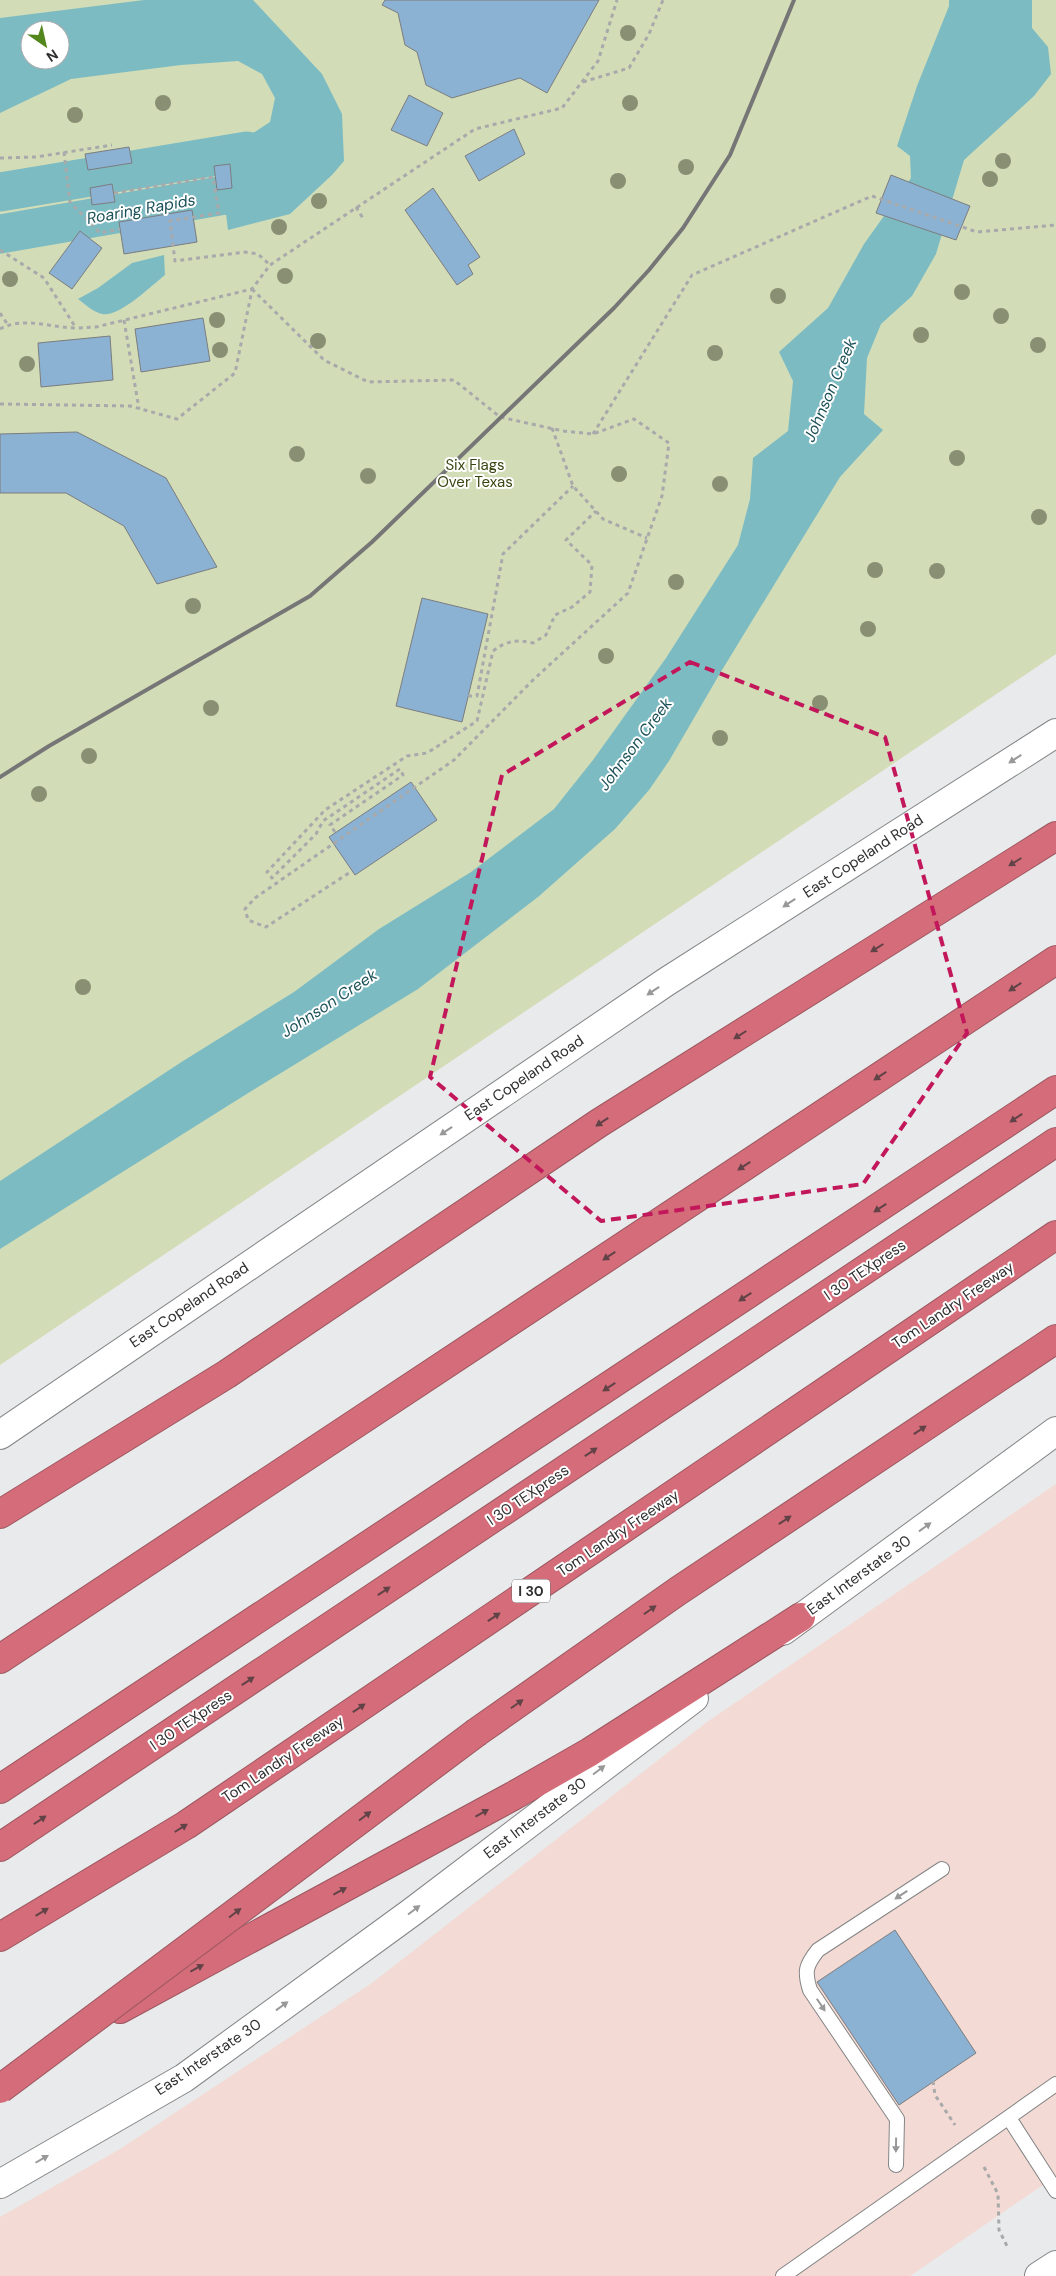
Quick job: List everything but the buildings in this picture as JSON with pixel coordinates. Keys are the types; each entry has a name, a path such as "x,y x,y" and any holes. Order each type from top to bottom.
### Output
{"highway":[{"path":"0,1514 226,1374 599,1124 1056,836"},
{"path":"0,1659 1056,960"},
{"path":"0,1789 1056,1090"},
{"name":"I 30 TEXpress","path":"0,1847 1056,1142"},
{"name":"Tom Landry Freeway","path":"0,1937 186,1825 1056,1235"},
{"path":"0,2089 477,1732 678,1591 1056,1340"},
{"path":"0,2074 590,1752 801,1617"}],"main road":[{"name":"East Copeland Road","path":"0,1434 666,982 1056,733"},
{"name":"East Interstate 30","path":"0,2184 184,2078 412,1912 801,1617 1056,1431"},
{"path":"1039,2276 1056,2265"}],"lane":[{"path":"896,2165 897,2119 810,1990 806,1977 808,1963 818,1950 942,1869"},
{"path":"783,2276 1056,2084"},
{"path":"1010,2118 1056,2191"}],"path":[{"path":"0,404 130,406 177,419 235,373 252,289 270,265 475,129 562,108 598,62 617,0"},
{"path":"582,82 629,68 648,34 663,0"},
{"path":"0,158 36,157 112,145"},
{"path":"64,152 70,202 100,233 120,229"},
{"path":"114,193 213,177 219,213 170,221 175,261 245,252 258,254 270,265"},
{"path":"593,434 692,275 872,196 977,232 1056,225"},
{"path":"356,208 364,220"},
{"path":"0,250 44,278 77,328"},
{"path":"0,329 8,325 24,322 77,328 96,327 252,289"},
{"path":"252,289 324,360 368,382 454,380 500,417 593,434 634,419 669,443 662,496 628,593 533,680 454,760 255,898 244,909 248,920 266,927 352,871"},
{"path":"0,313 8,325"},
{"path":"124,320 139,409"},
{"path":"552,428 574,486 603,519 647,538"},
{"path":"468,696 477,696 503,554 574,486"},
{"path":"336,832 330,825 403,775 400,769 323,821 316,834 272,878 267,872 326,810 407,756 427,753 477,721 493,651 503,643 519,640 533,643 546,635 556,615 572,607 590,592 592,565 566,540 596,511"}],"highlighted area":[{"path":"690,662 885,737 967,1033 863,1184 601,1221 430,1077 502,775"}],"shaded area":[{"path":"1056,1484 1056,2176 910,2276 0,2276 0,2217 120,2149 372,1983 707,1722"}],"green space":[{"name":"Six Flags Over Texas","path":"0,0 1056,0 1056,654 0,1365"}],"water":[{"path":"144,0 253,0 322,74 342,114 344,161 332,175 290,214 228,230 217,141 250,135 270,122 275,98 262,74 238,61 181,65 71,79 0,113 0,18"},
{"name":"Johnson Creek","path":"949,0 1032,0 1032,28 1048,47 1051,74 1034,96 964,160 936,254 912,296 881,324 867,358 864,414 883,430 840,477 719,675 669,761 649,790 615,829 538,897 418,989 0,1249 0,1181 183,1061 294,992 379,929 471,872 554,809 593,760 666,658 738,545 750,499 753,458 788,431 793,381 779,352 828,308 864,244 911,178 910,156 897,146 917,86 949,6"},
{"path":"164,255 165,275 135,300 117,311 102,314 92,310 78,299 98,288 132,263"}],"waterway":[{"name":"Roaring Rapids","path":"0,192 247,151 268,164"},
{"name":"Roaring Rapids","path":"0,234 248,191 269,173"}],"railway":[{"path":"0,777 49,746 310,596 372,542 614,308 649,270 683,228 730,155 794,0"}]}
